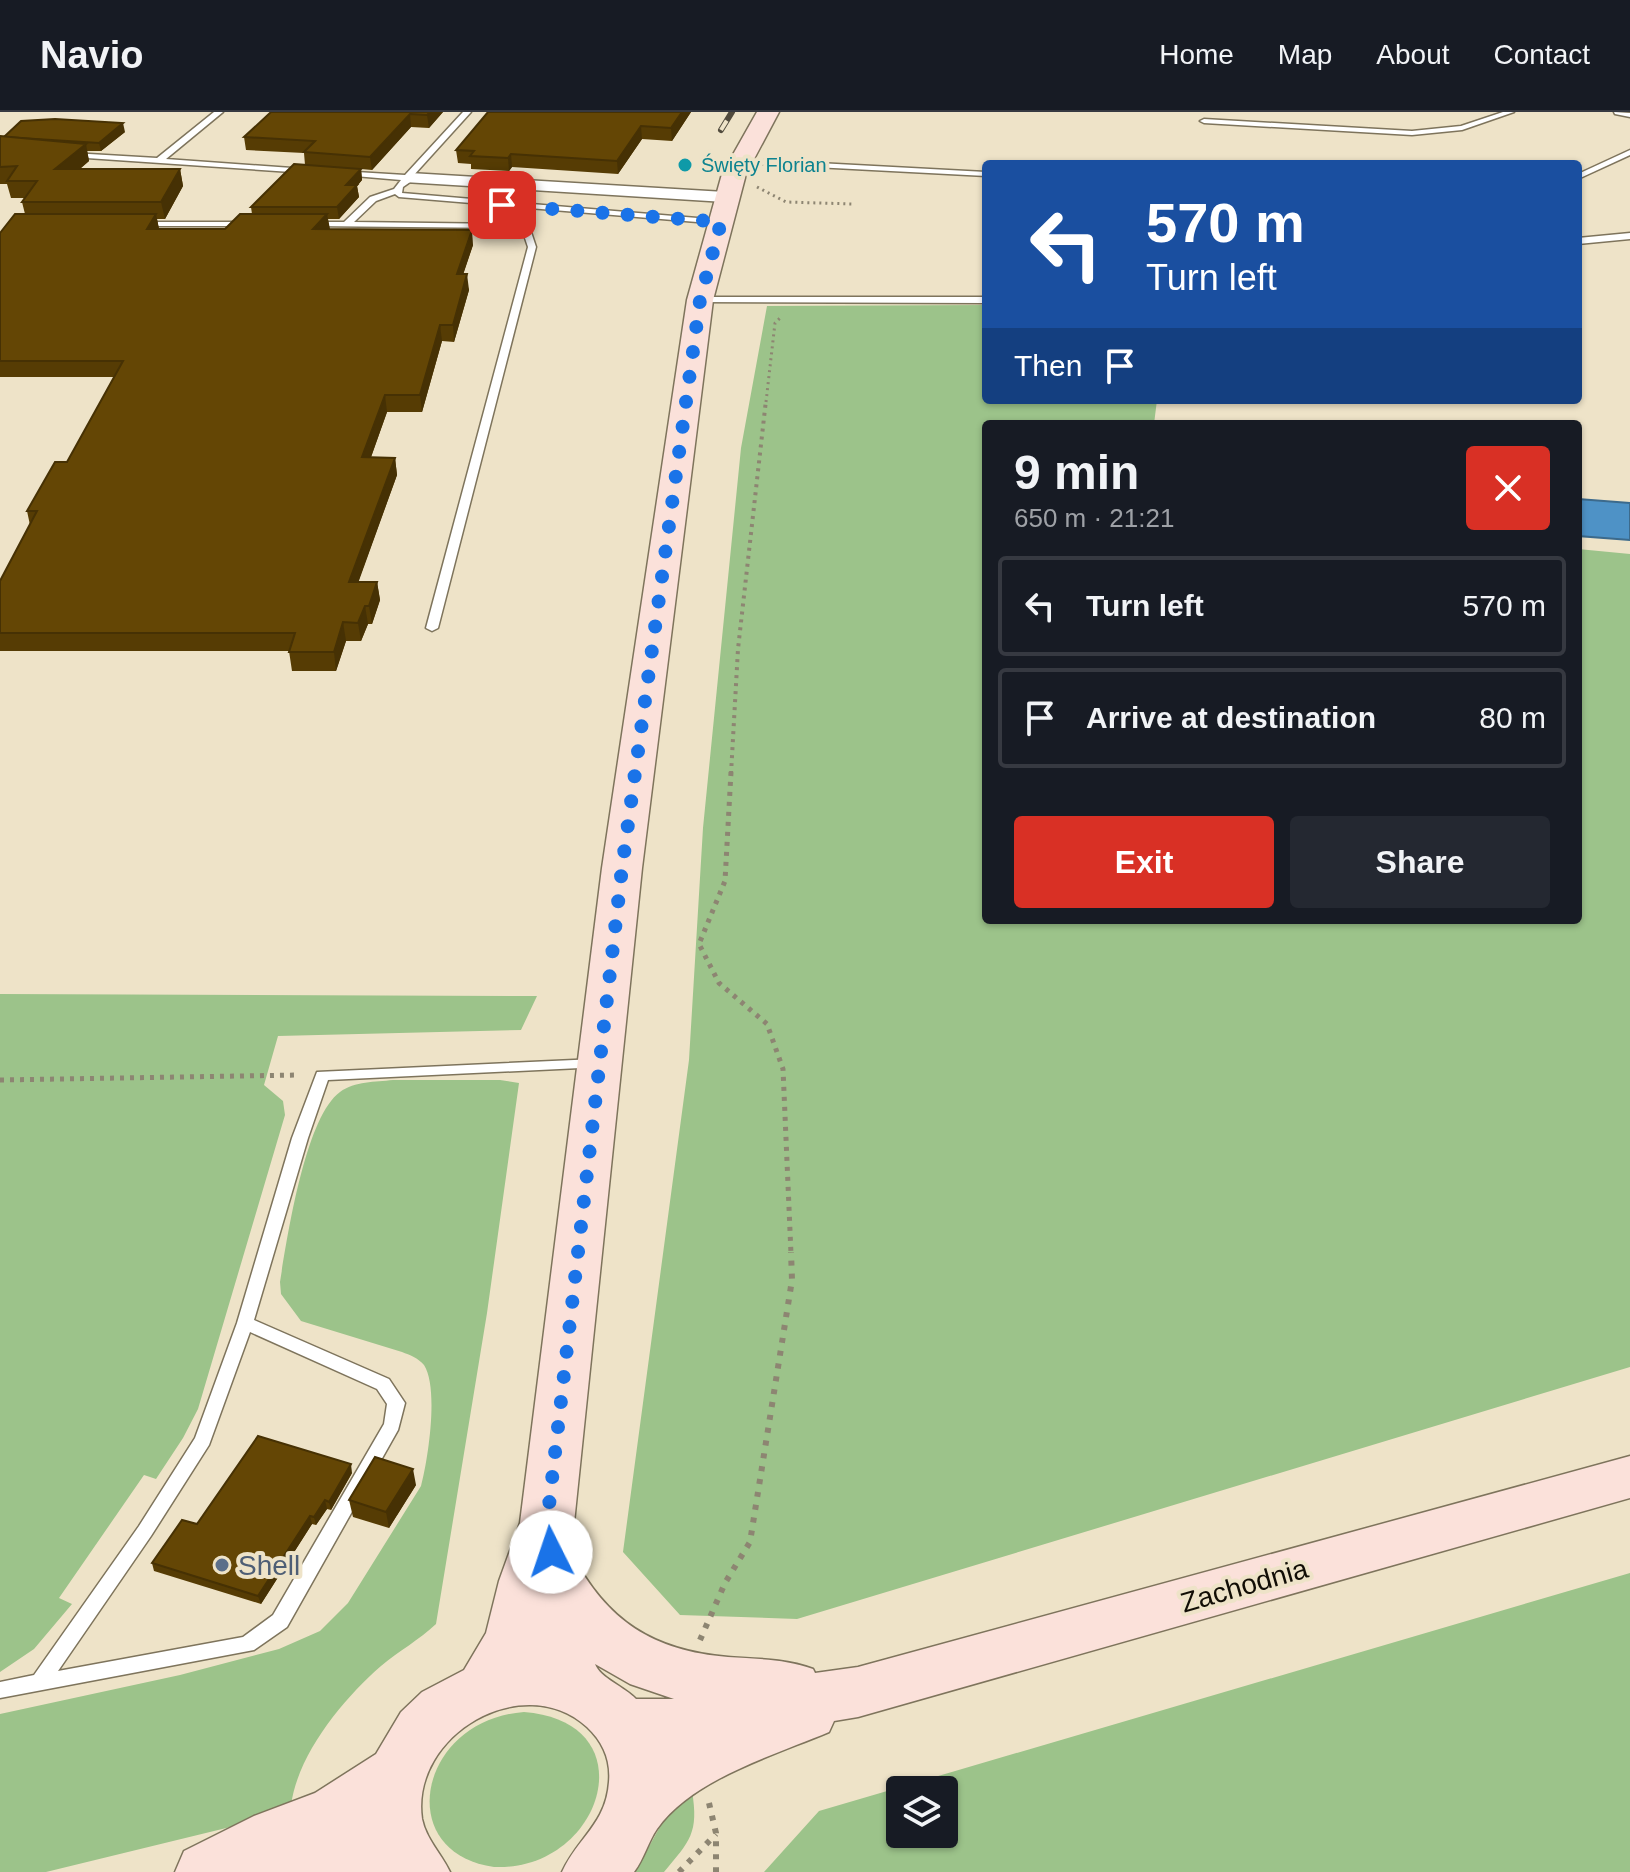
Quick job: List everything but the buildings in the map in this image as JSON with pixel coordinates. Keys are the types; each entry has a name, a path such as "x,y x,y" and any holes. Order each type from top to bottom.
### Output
{"main road":[{"path":"485,1686 513,1639 527,1581 547,1523 622,868 700,300 741,161 768,112"},
{"name":"Zachodnia","path":"622,1725 676,1725 750,1709 858,1692 1630,1477"},
{"path":"547,1523 555,1581 556,1638 576,1689"},
{"path":"555,1581 607,1641 644,1665 684,1677 858,1692"},
{"path":"413,1865 399,1844 392,1817 392,1789 400,1762 414,1736 435,1714 458,1698 485,1686 513,1679 541,1679 592,1696 613,1713 637,1756 639,1782 636,1809 625,1835 608,1859 593,1872"},
{"name":"Zachodnia","path":"636,1809 654,1788 698,1759 858,1692"},
{"path":"206,1872 276,1836 335,1814 397,1773"},
{"path":"268,1872 368,1853 413,1865"}],"street":[{"path":"410,178 731,202"}],"lane":[{"path":"159,161 219,112"},
{"path":"347,224 373,199 397,191 467,112"},
{"path":"1204,121 1412,133 1462,128 1510,112"},
{"path":"1618,112 1630,115"},
{"path":"1582,175 1630,152"},
{"path":"58,154 310,171"},
{"path":"741,161 982,174"},
{"path":"339,173 410,178"},
{"path":"397,191 407,198 731,202"},
{"path":"124,224 263,224"},
{"path":"294,224 506,226 528,234 532,247 432,628"},
{"path":"1582,241 1630,236"},
{"path":"700,300 982,300"},
{"path":"41,1680 145,1531 203,1440 245,1323 322,1075 601,1064"},
{"path":"0,1690 247,1644 280,1621 392,1425 396,1403 383,1384 245,1323"}],"path":[{"path":"731,202 760,187 786,202 852,204"},
{"path":"697,1647 725,1583 750,1542 792,1280 783,1069 767,1024 719,983 699,944 725,881 738,649 775,323 788,307 786,300"},
{"path":"0,1080 322,1075"},
{"path":"679,1872 716,1833 716,1872"}],"green space":[{"path":"982,305 982,404 1156,404 1154,420 982,420 982,924 1582,924 1582,549 1630,554 1630,1367 797,1619 680,1615 623,1552 689,1060 703,828 741,448 767,306"},
{"path":"0,994 537,996 521,1030 278,1036 264,1085 283,1101 285,1115 198,1409 156,1479 144,1475 59,1598 72,1604 34,1649 0,1672"},
{"path":"393,1080 500,1080 519,1083 487,1313 436,1624 381,1666 337,1711 302,1767 291,1806 275,1816 46,1872 0,1872 0,1714 180,1675 279,1649 320,1631 348,1603 421,1486 427,1459 431,1407 431,1390 424,1365 402,1352 301,1321 281,1294 280,1282 307,1152 328,1106 340,1092 352,1086"},
{"path":"1630,1573 1630,1872 764,1872 819,1811 886,1791 886,1848 958,1848 958,1776 938,1776"},
{"path":"524,1712 563,1722 588,1741 598,1767 597,1795 584,1823 562,1846 531,1862 494,1867 462,1857 441,1838 431,1814 431,1787 441,1761 460,1738 488,1720"},
{"path":"692,1791 693,1827 680,1852 664,1872 629,1872 645,1854 663,1821"}],"water":[{"path":"1582,499 1630,503 1630,540 1582,536"}],"railway":[{"path":"721,130 732,112"}],"place":[{"name":"Święty Florian","path":"685,165"},
{"name":"Shell","path":"222,1565"}],"route":[{"path":"502,205 721,222 700,300 622,868 547,1523 551,1552"}]}
